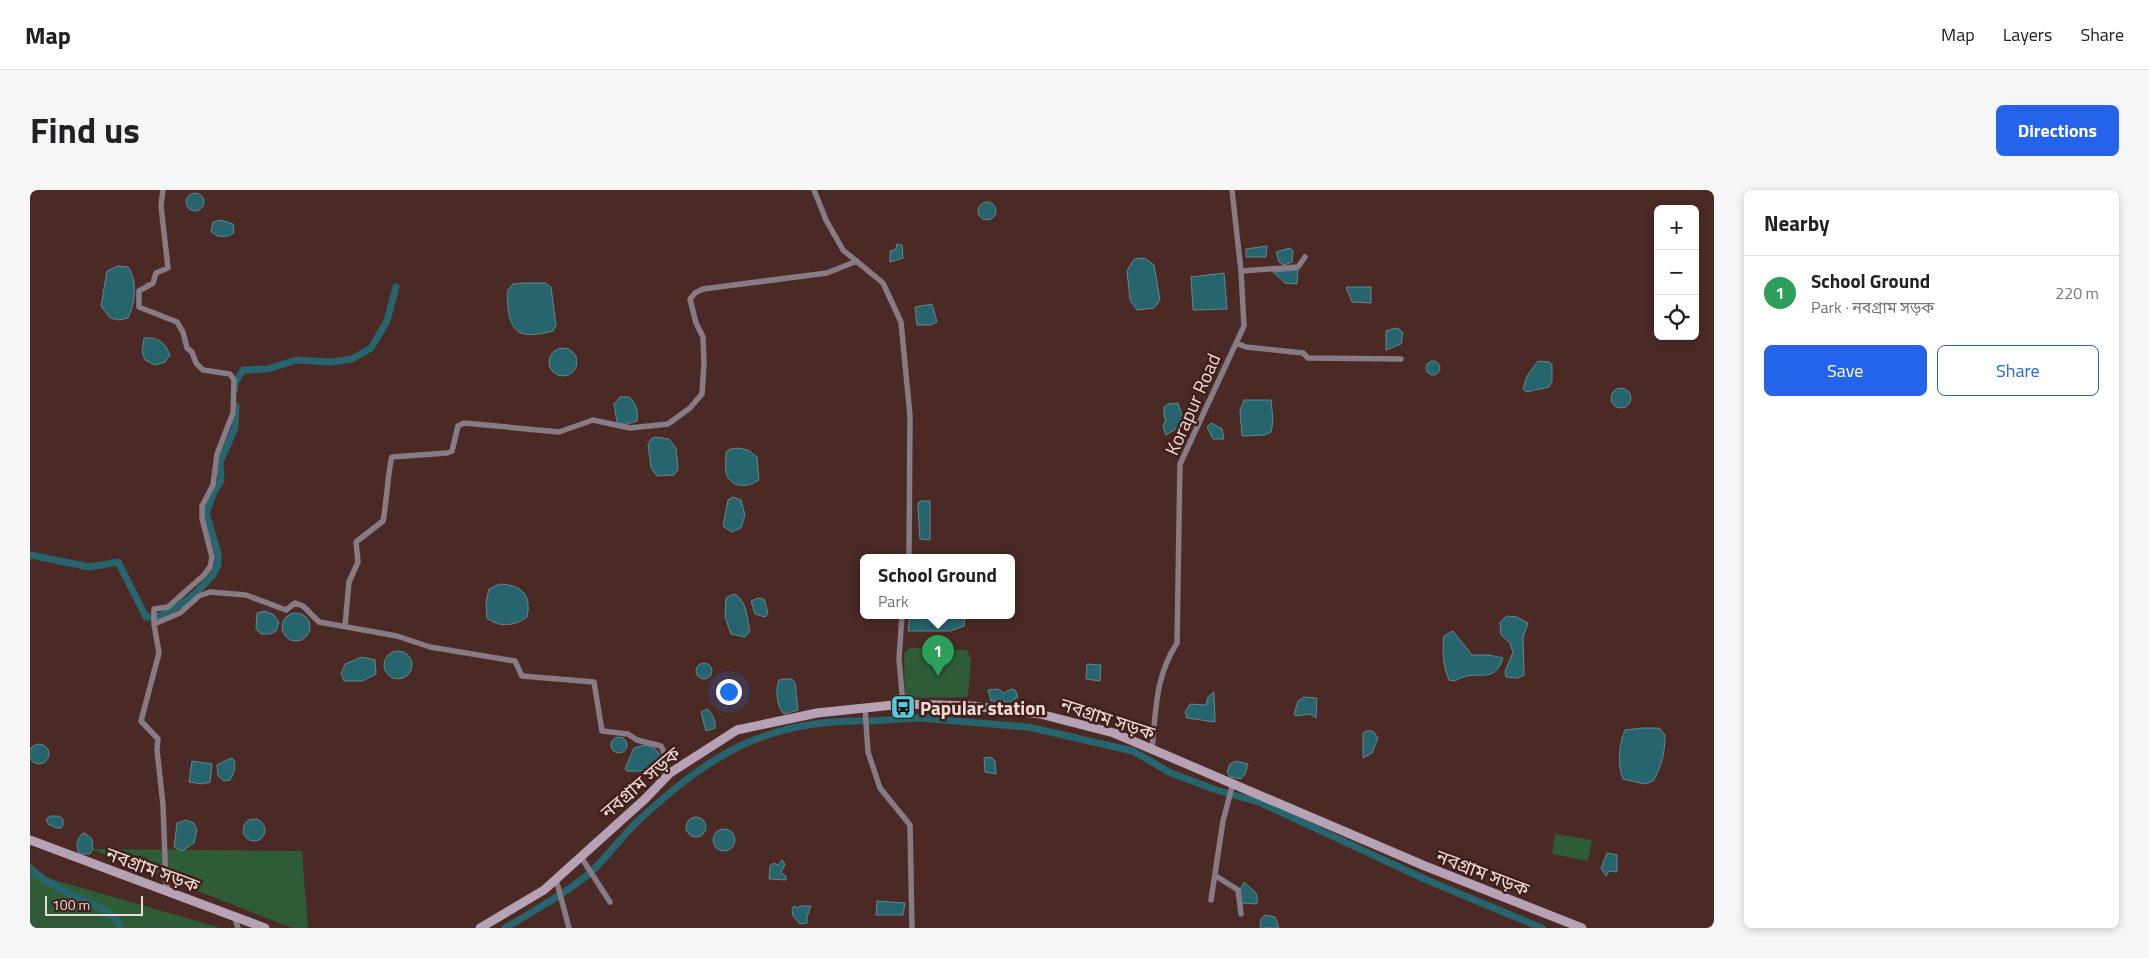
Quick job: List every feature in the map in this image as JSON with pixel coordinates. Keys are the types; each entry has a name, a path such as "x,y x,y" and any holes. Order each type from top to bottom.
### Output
{"main road":[{"name":"নবগ্রাম সড়ক","path":"480,928 544,890 669,774 737,730 818,713 903,704 972,706 1040,714 1114,734 1425,866 1582,928"},
{"name":"নবগ্রাম সড়ক","path":"30,840 265,928"}],"street":[{"path":"163,190 161,206 168,268 156,273 153,283 139,291 139,307 176,322 180,326 184,343 192,352 196,363 206,372 230,374 234,380 232,413 217,454 213,485 202,506 202,518 212,557 210,567 204,576 168,606 154,609 154,624 159,653 141,721 158,738 157,750 163,805 166,885 170,892"},
{"path":"814,190 826,220 844,250 883,283 902,322 910,416 909,554"},
{"name":"Korapur Road","path":"1152,749 1159,680 1166,659 1177,643 1180,464 1244,326 1241,271 1232,190"},
{"path":"1241,271 1298,267 1305,257"},
{"path":"345,626 349,582 358,562 356,542 383,521 392,456 447,453 452,451 458,426 464,423 559,432 593,420 630,428 668,424 684,413 702,394 703,337 696,323 690,299 695,293 703,289 827,273 857,261"},
{"path":"1236,343 1246,347 1303,354 1308,358 1401,359"},
{"path":"154,624 180,613 199,596 210,592 246,595 286,610 295,603 303,606 319,622 397,636 430,647 515,661 522,676 594,682 597,687 602,731 628,734 637,740 661,746 664,751 665,767 669,774"},
{"path":"902,619 899,659 903,704"},
{"path":"865,708 868,752 880,788 910,825 912,928"},
{"path":"1211,900 1223,821 1233,783"},
{"path":"580,857 610,902"},
{"path":"1216,876 1238,890 1241,914"},
{"path":"556,879 569,928"},
{"path":"237,916 238,928"}],"green space":[{"path":"910,648 967,650 971,659 968,697 907,698 905,696 904,653"},
{"path":"1555,834 1592,840 1588,861 1552,854"},
{"path":"91,849 302,851 308,928 292,928"},
{"path":"30,873 221,928 30,928"}],"water":[{"path":"195,193 202,195 204,202 202,209 195,211 188,209 186,202 188,195"},
{"path":"987,202 993,205 996,211 993,217 987,220 981,217 978,211 981,205"},
{"path":"221,220 233,224 234,233 229,236 222,236 216,235 211,231 213,222"},
{"path":"897,244 902,245 903,258 890,262 890,251 896,249"},
{"path":"1267,246 1266,257 1246,257 1246,249"},
{"path":"1290,248 1293,251 1292,262 1284,265 1279,262 1276,252"},
{"path":"1145,258 1154,265 1160,300 1154,308 1137,310 1130,300 1127,271 1134,259"},
{"path":"118,266 128,267 134,285 132,306 128,318 119,320 110,318 101,306 107,271"},
{"path":"1298,270 1297,284 1285,283 1273,272"},
{"path":"1224,273 1227,309 1193,310 1191,277"},
{"path":"546,283 551,287 556,325 553,331 531,335 525,334 519,332 511,322 507,302 508,290 513,284"},
{"path":"1346,287 1371,287 1371,303 1352,302"},
{"path":"932,304 937,322 931,325 917,325 915,307"},
{"path":"1395,328 1403,333 1401,344 1386,350 1386,331"},
{"path":"144,338 153,338 160,341 166,347 170,355 165,362 155,365 145,360 142,352"},
{"path":"563,348 573,352 577,362 573,372 563,376 553,372 549,362 553,352"},
{"path":"1430,361 1436,361 1440,368 1436,375 1430,375 1426,371 1426,365"},
{"path":"1538,361 1549,362 1552,365 1552,381 1549,387 1526,392 1523,389 1527,376"},
{"path":"1617,388 1625,388 1631,394 1631,402 1625,408 1617,408 1611,402 1611,394"},
{"path":"620,397 629,397 633,402 637,411 637,421 624,425 617,422 614,404"},
{"path":"1244,400 1271,400 1273,421 1271,432 1265,435 1242,436 1240,411"},
{"path":"1178,403 1182,415 1181,426 1166,435 1163,426 1166,419 1164,417 1164,407 1168,404"},
{"path":"1211,423 1222,429 1224,439 1213,439 1207,427"},
{"path":"652,438 669,439 676,448 678,469 674,475 657,476 651,468 648,444"},
{"path":"730,449 748,450 757,457 759,480 755,483 740,485 731,482 728,478 726,473 726,452"},
{"path":"733,497 741,500 745,515 741,528 732,532 723,526 728,500"},
{"path":"930,501 930,540 920,539 918,503"},
{"path":"500,584 514,586 523,592 528,602 528,609 527,617 523,620 507,625 487,618 486,602 489,589"},
{"path":"734,594 742,601 746,610 750,631 745,637 731,634 725,617 726,598"},
{"path":"758,598 764,599 768,613 765,617 755,614 751,601"},
{"path":"265,611 274,615 279,622 276,631 270,634 261,634 256,629 257,613"},
{"path":"296,613 306,617 310,627 306,637 296,641 286,637 282,627 286,617"},
{"path":"1507,616 1517,617 1528,623 1523,637 1524,675 1517,678 1506,677 1505,672 1513,652 1510,643 1501,635 1500,622"},
{"path":"910,619 965,619 964,626 950,631 908,631"},
{"path":"1453,631 1472,655 1489,655 1503,658 1495,672 1463,677 1455,681 1449,680 1444,664 1443,642 1444,636"},
{"path":"398,651 408,655 412,665 408,675 398,679 388,675 384,665 388,655"},
{"path":"362,657 375,660 376,674 362,681 344,681 341,674 345,664"},
{"path":"704,663 712,671 704,679 696,671"},
{"path":"1087,664 1101,665 1100,681 1086,679"},
{"path":"792,679 795,683 798,710 784,714 778,703 777,693 779,680"},
{"path":"998,689 1004,693 1011,689 1015,690 1018,697 1010,702 991,701 988,690"},
{"path":"1214,692 1215,722 1187,718 1185,712 1190,704 1206,705 1208,697"},
{"path":"1304,697 1317,698 1316,718 1310,714 1296,716 1294,714 1298,701"},
{"path":"707,709 712,715 715,728 706,731 701,712"},
{"path":"1659,728 1665,735 1664,753 1659,770 1653,781 1645,784 1623,779 1619,761 1621,742 1625,730"},
{"path":"1373,731 1378,738 1372,753 1363,758 1363,733"},
{"path":"619,737 625,739 627,745 625,751 619,753 613,751 611,745 613,739"},
{"path":"39,744 46,747 49,754 46,761 39,764 32,761 29,754 32,747"},
{"path":"645,745 657,750 660,757 659,771 627,771 625,769 634,748"},
{"path":"991,757 995,761 996,774 985,772 984,758"},
{"path":"231,758 235,763 234,773 230,780 224,781 218,776 217,765"},
{"path":"192,761 212,764 210,782 203,784 189,782"},
{"path":"1236,761 1248,764 1245,774 1241,779 1230,777 1227,772 1230,764"},
{"path":"51,816 59,816 63,819 61,828 48,824 46,819"},
{"path":"696,817 703,820 706,827 703,834 696,837 689,834 686,827 689,820"},
{"path":"254,819 262,822 265,830 262,838 254,841 246,838 243,830 246,822"},
{"path":"186,820 194,823 197,830 194,843 182,851 174,847 177,823"},
{"path":"724,829 732,832 735,840 732,848 724,851 716,848 713,840 716,832"},
{"path":"85,833 92,839 93,849 90,854 79,854 78,841 82,834"},
{"path":"1607,853 1617,855 1617,872 1609,871 1606,876 1601,868"},
{"path":"782,860 785,864 781,873 786,876 786,880 769,879 770,866 774,863 778,865"},
{"path":"1244,882 1256,893 1258,902 1256,904 1242,903 1239,892"},
{"path":"877,901 905,903 903,915 876,915"},
{"path":"794,906 798,908 800,906 811,906 807,923 800,924 793,916 792,909"},
{"path":"1265,915 1275,917 1279,928 1260,928 1261,919"}],"waterway":[{"path":"235,388 235,383 243,370 268,369 296,360 332,362 352,359 371,348 387,321 396,287"},
{"path":"30,555 89,567 118,562 146,617 158,617 180,605 196,593 213,575 218,565 218,553 206,513 221,480 220,462 235,428 236,406"},
{"path":"869,721 920,718 1028,727 1133,751 1169,772 1216,790 1259,802 1429,881 1542,928"},
{"path":"505,928 556,898 585,877 637,822 662,799 713,761 766,735 795,727 827,722 862,721"},
{"path":"30,868 54,886 99,907 111,915 121,928"}],"place":[{"name":"School Ground","path":"938,676"},
{"name":"Papular station","path":"903,707"}]}
